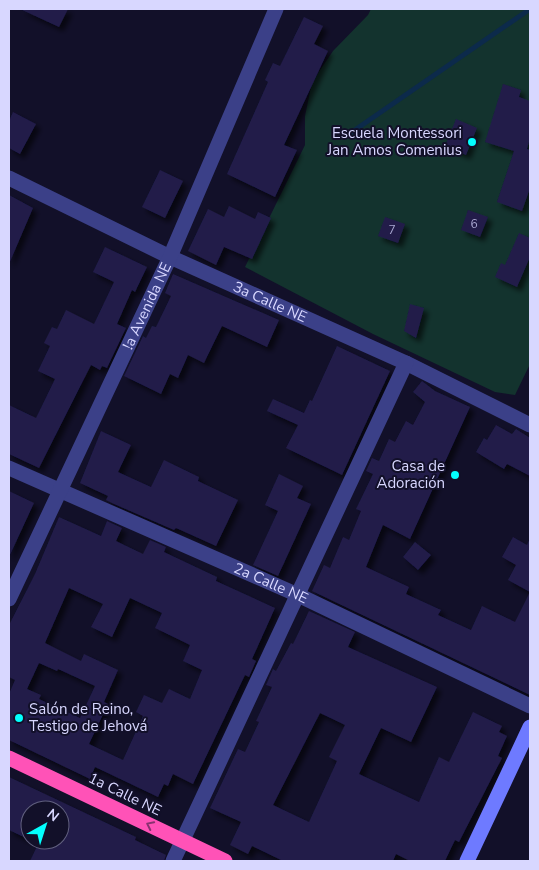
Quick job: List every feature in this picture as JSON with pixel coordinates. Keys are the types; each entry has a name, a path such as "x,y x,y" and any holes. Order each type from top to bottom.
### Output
{"highway":[{"name":"1a Calle NE","path":"9,758 225,861"}],"street":[{"name":"!a Avenida NE","path":"9,599 170,257 276,9"},
{"name":"3a Calle NE","path":"9,178 170,257 406,363 530,425"},
{"path":"173,861 406,363"},
{"name":"2a Calle NE","path":"9,468 298,595 530,706"},
{"path":"467,861 530,727"}],"green space":[{"path":"371,9 530,9 530,364 515,395 495,392 373,334 245,267 305,145 305,116 312,82 333,51 368,15"}],"building":[{"path":"20,9 68,9 59,27"},
{"path":"304,17 323,26 314,44 328,51 284,145 297,150 275,197 227,174 268,82 265,80 273,63 280,66"},
{"path":"503,84 521,90 519,97 530,101 530,138 527,149 530,150 530,188 522,211 497,202 514,151 485,142"},
{"path":"13,112 36,124 20,154 9,148 9,121"},
{"path":"456,119 477,128 466,155 445,146"},
{"path":"160,170 183,181 165,218 142,207"},
{"path":"9,195 33,208 9,264"},
{"path":"229,206 255,219 258,212 271,218 252,259 224,247 216,265 188,251 208,209 224,217"},
{"path":"468,210 488,217 480,237 461,230"},
{"path":"385,217 405,224 398,243 378,236"},
{"path":"519,233 530,238 530,257 517,287 495,277 501,263 505,265"},
{"path":"105,247 147,267 135,292 132,290 117,324 126,328 107,368 102,366 100,370 91,365 39,468 9,454 9,405 36,418 55,379 38,371 50,346 44,343 52,327 57,329 66,310 94,324 114,282 93,272"},
{"path":"173,274 279,320 267,347 222,326 204,363 188,355 178,378 170,374 161,394 124,376 143,336 146,338 152,326 156,327 171,296 165,293"},
{"path":"410,304 424,308 416,338 404,331"},
{"path":"337,346 390,371 342,475 286,448 298,425 267,411 273,399 304,413 310,400 312,401"},
{"path":"422,381 435,391 470,407 410,539 383,525 366,567 409,587 406,594 441,610 438,615 471,630 482,606 515,622 530,592 530,695 312,591 324,565 330,568 343,537 349,540 361,511 356,509 373,474 366,471 372,458 379,461 389,439 395,442 406,421 413,425 425,402 413,392"},
{"path":"496,425 512,434 516,429 530,438 530,476 507,464 504,469 476,452 484,438 487,440"},
{"path":"101,431 131,445 118,472 151,487 164,460 199,477 198,481 238,500 216,546 114,504 106,500 108,496 80,483"},
{"path":"279,474 303,486 297,498 311,504 278,576 253,565 278,511 265,505"},
{"path":"9,491 34,503 9,557"},
{"path":"59,517 101,536 107,521 122,528 116,541 143,554 150,540 166,547 164,552 217,577 216,581 275,608 252,659 256,661 249,677 245,675 193,784 173,774 168,786 164,784 158,797 95,767 90,779 9,740 9,694 15,680 9,677 9,625 35,574","holes":["69,588 103,604 91,627 112,637 130,598 162,613 155,628 190,645 183,661 202,670 190,699 169,689 162,703 144,695 136,712 143,716 123,760 89,744 108,704 104,702 118,670 84,654 81,661 45,643","39,663 57,671 58,669 95,686 80,718 39,699 41,695 27,689"]},
{"path":"513,537 527,545 530,538 530,592 508,580 516,565 502,557"},
{"path":"415,542 431,555 418,570 403,557"},
{"path":"309,611 355,632 348,647 437,687 411,742 381,728 359,774 419,802 439,757 449,762 473,712 502,726 499,732 507,736 498,756 502,758 459,842 455,840 445,861 410,861 396,854 393,861 283,861 252,846 248,854 230,845 241,822 210,808 238,749 245,752 259,722 256,721 272,687 266,685 273,669 276,671 291,643 293,644","holes":["320,713 345,725 329,757 337,761 309,822 273,805"]},
{"path":"9,777 58,800 20,800 20,835 9,830"},
{"path":"70,806 136,837 135,840 166,855 164,861 30,861 35,850 70,850"}],"waterway":[{"path":"352,132 530,9"}],"place":[{"name":"Escuela Montessori Jan Amos Comenius","path":"472,142"},
{"name":"Casa de Adoración","path":"455,475"},
{"name":"Salón de Reino, Testigo de Jehová","path":"19,718"}]}
